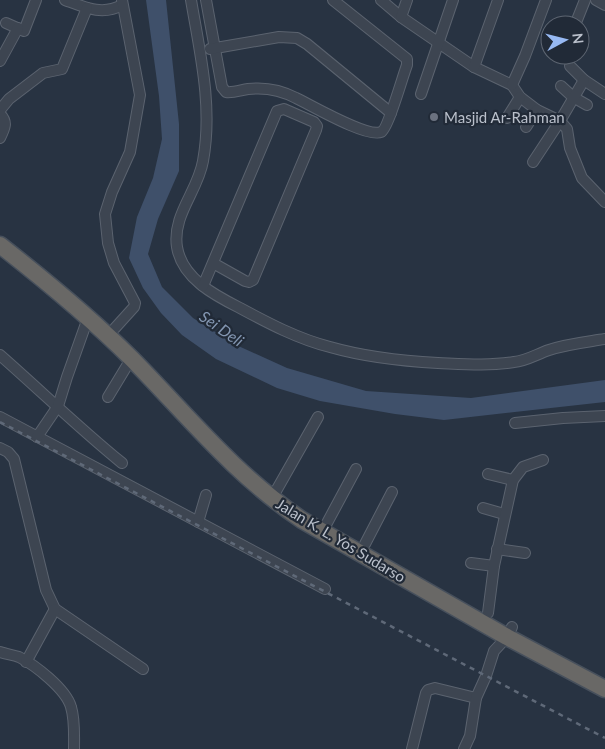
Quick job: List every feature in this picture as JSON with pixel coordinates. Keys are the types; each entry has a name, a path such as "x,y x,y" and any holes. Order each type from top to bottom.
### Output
{"highway":[{"name":"Jalan K. L. Yos Sudarso","path":"0,234 131,359 218,451 250,481 280,505 310,525 510,632 605,677"},
{"name":"Jalan K. L. Yos Sudarso","path":"0,246 39,270 115,328 232,451 276,490 327,523 488,613 510,632 605,689"}],"street":[{"path":"6,22 25,30 36,0"},
{"path":"64,0 87,8 104,11 116,9 122,3"},
{"path":"191,0 200,51 207,112 202,164 178,226 178,251 184,266 192,277 229,302 287,332 328,347 399,361 466,364 515,362 551,349 605,339"},
{"path":"206,0 222,88 228,92 250,89 274,90 298,98 328,115 376,133 384,130 391,113 407,65 406,58 333,0"},
{"path":"381,0 401,17 474,68 512,85 520,97 537,110 560,121 568,129 570,148 582,178 605,202"},
{"path":"401,17 407,0"},
{"path":"421,94 453,0"},
{"path":"474,68 498,0"},
{"path":"512,85 546,0"},
{"path":"579,15 585,0"},
{"path":"596,0 605,5"},
{"path":"115,328 135,304 114,263 108,243 105,214 112,192 130,152 140,95 122,3"},
{"path":"0,110 9,99 43,73 62,69 87,8"},
{"path":"0,62 18,28"},
{"path":"200,51 279,36 297,38 307,44 391,113"},
{"path":"571,65 584,80 605,94"},
{"path":"532,162 560,121 584,80"},
{"path":"561,86 573,97 587,105"},
{"path":"506,118 520,97"},
{"path":"203,286 212,263 277,111 284,109 314,122 317,126 316,130 253,280 245,281 212,263"},
{"path":"526,127 537,110"},
{"path":"0,114 6,123 0,138"},
{"path":"37,437 58,406 88,318"},
{"path":"0,355 58,406 83,431 122,463"},
{"path":"108,397 131,359"},
{"path":"515,423 605,416"},
{"path":"0,417 325,589"},
{"path":"276,490 318,417"},
{"path":"0,448 8,452 14,459 46,590 55,609 143,669"},
{"path":"488,613 497,549 513,480 523,467 543,460"},
{"path":"327,523 356,469"},
{"path":"488,474 513,480"},
{"path":"365,544 392,492"},
{"path":"198,522 206,495"},
{"path":"484,508 504,514"},
{"path":"497,549 525,554"},
{"path":"471,562 494,566"},
{"path":"26,662 55,609"},
{"path":"464,749 470,736 476,698 494,652 510,632"},
{"path":"0,652 17,656 67,696 72,713 74,749"},
{"path":"412,749 428,690 435,688 476,698"}],"water":[{"path":"146,0 166,0 179,124 179,171 158,219 148,254 162,287 193,318 234,344 287,368 366,391 471,398 605,380 605,402 444,420 395,414 320,401 277,388 216,359 182,335 161,313 143,288 129,258 137,217 153,178 162,139 159,96"}],"railway":[{"path":"0,422 605,738"}],"place":[{"name":"Masjid Ar-Rahman","path":"434,117"}],"water label":[{"name":"Sei Deli","path":"222,328"}]}
